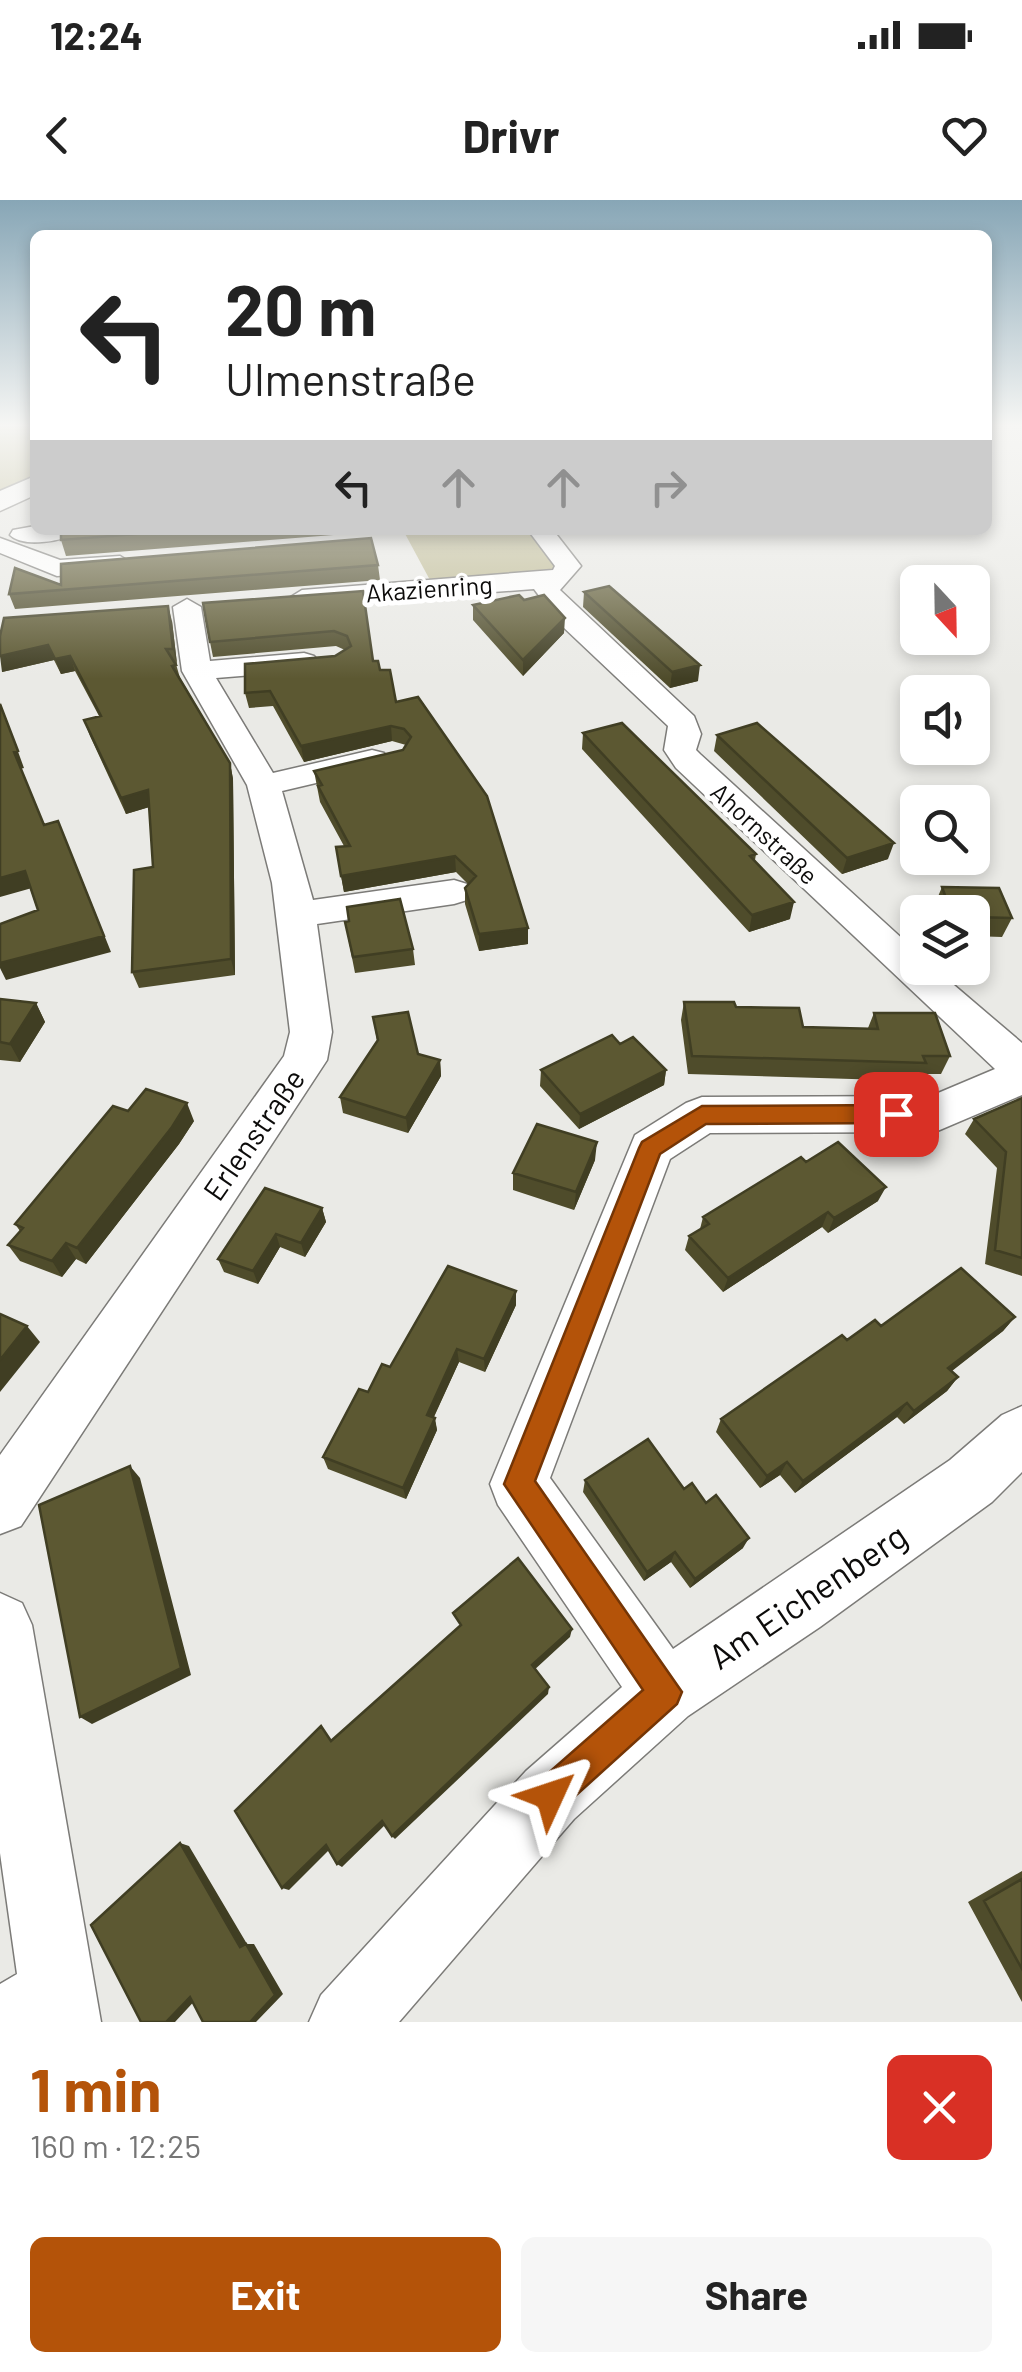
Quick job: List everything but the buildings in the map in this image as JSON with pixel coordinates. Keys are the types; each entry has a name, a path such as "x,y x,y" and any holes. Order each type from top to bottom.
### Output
{"street":[{"path":"544,535 568,566 562,576 549,580"},
{"path":"15,539 58,568 137,563"},
{"name":"Akazienring","path":"278,600 549,580"},
{"name":"Ahornstraße","path":"549,580 547,591 571,619 683,723 685,734 680,750 688,761 889,950 1022,1068"},
{"name":"Erlenstraße","path":"0,1502 305,1060 311,1032 298,915 264,785 196,672 187,607"},
{"path":"196,672 336,659"},
{"path":"264,785 393,755"},
{"path":"298,915 454,892"},
{"path":"665,1692 519,1484 651,1148 702,1115 935,1114 1022,1076"},
{"name":"Am Eichenberg","path":"348,2022 550,1796 665,1692 798,1605 971,1481 1022,1434"},
{"path":"0,1625 42,2013"}],"shaded area":[{"path":"406,535 535,535 556,563 556,570 431,582"}],"route":[{"path":"550,1796 665,1692 519,1484 651,1148 702,1115 896,1114"}]}
